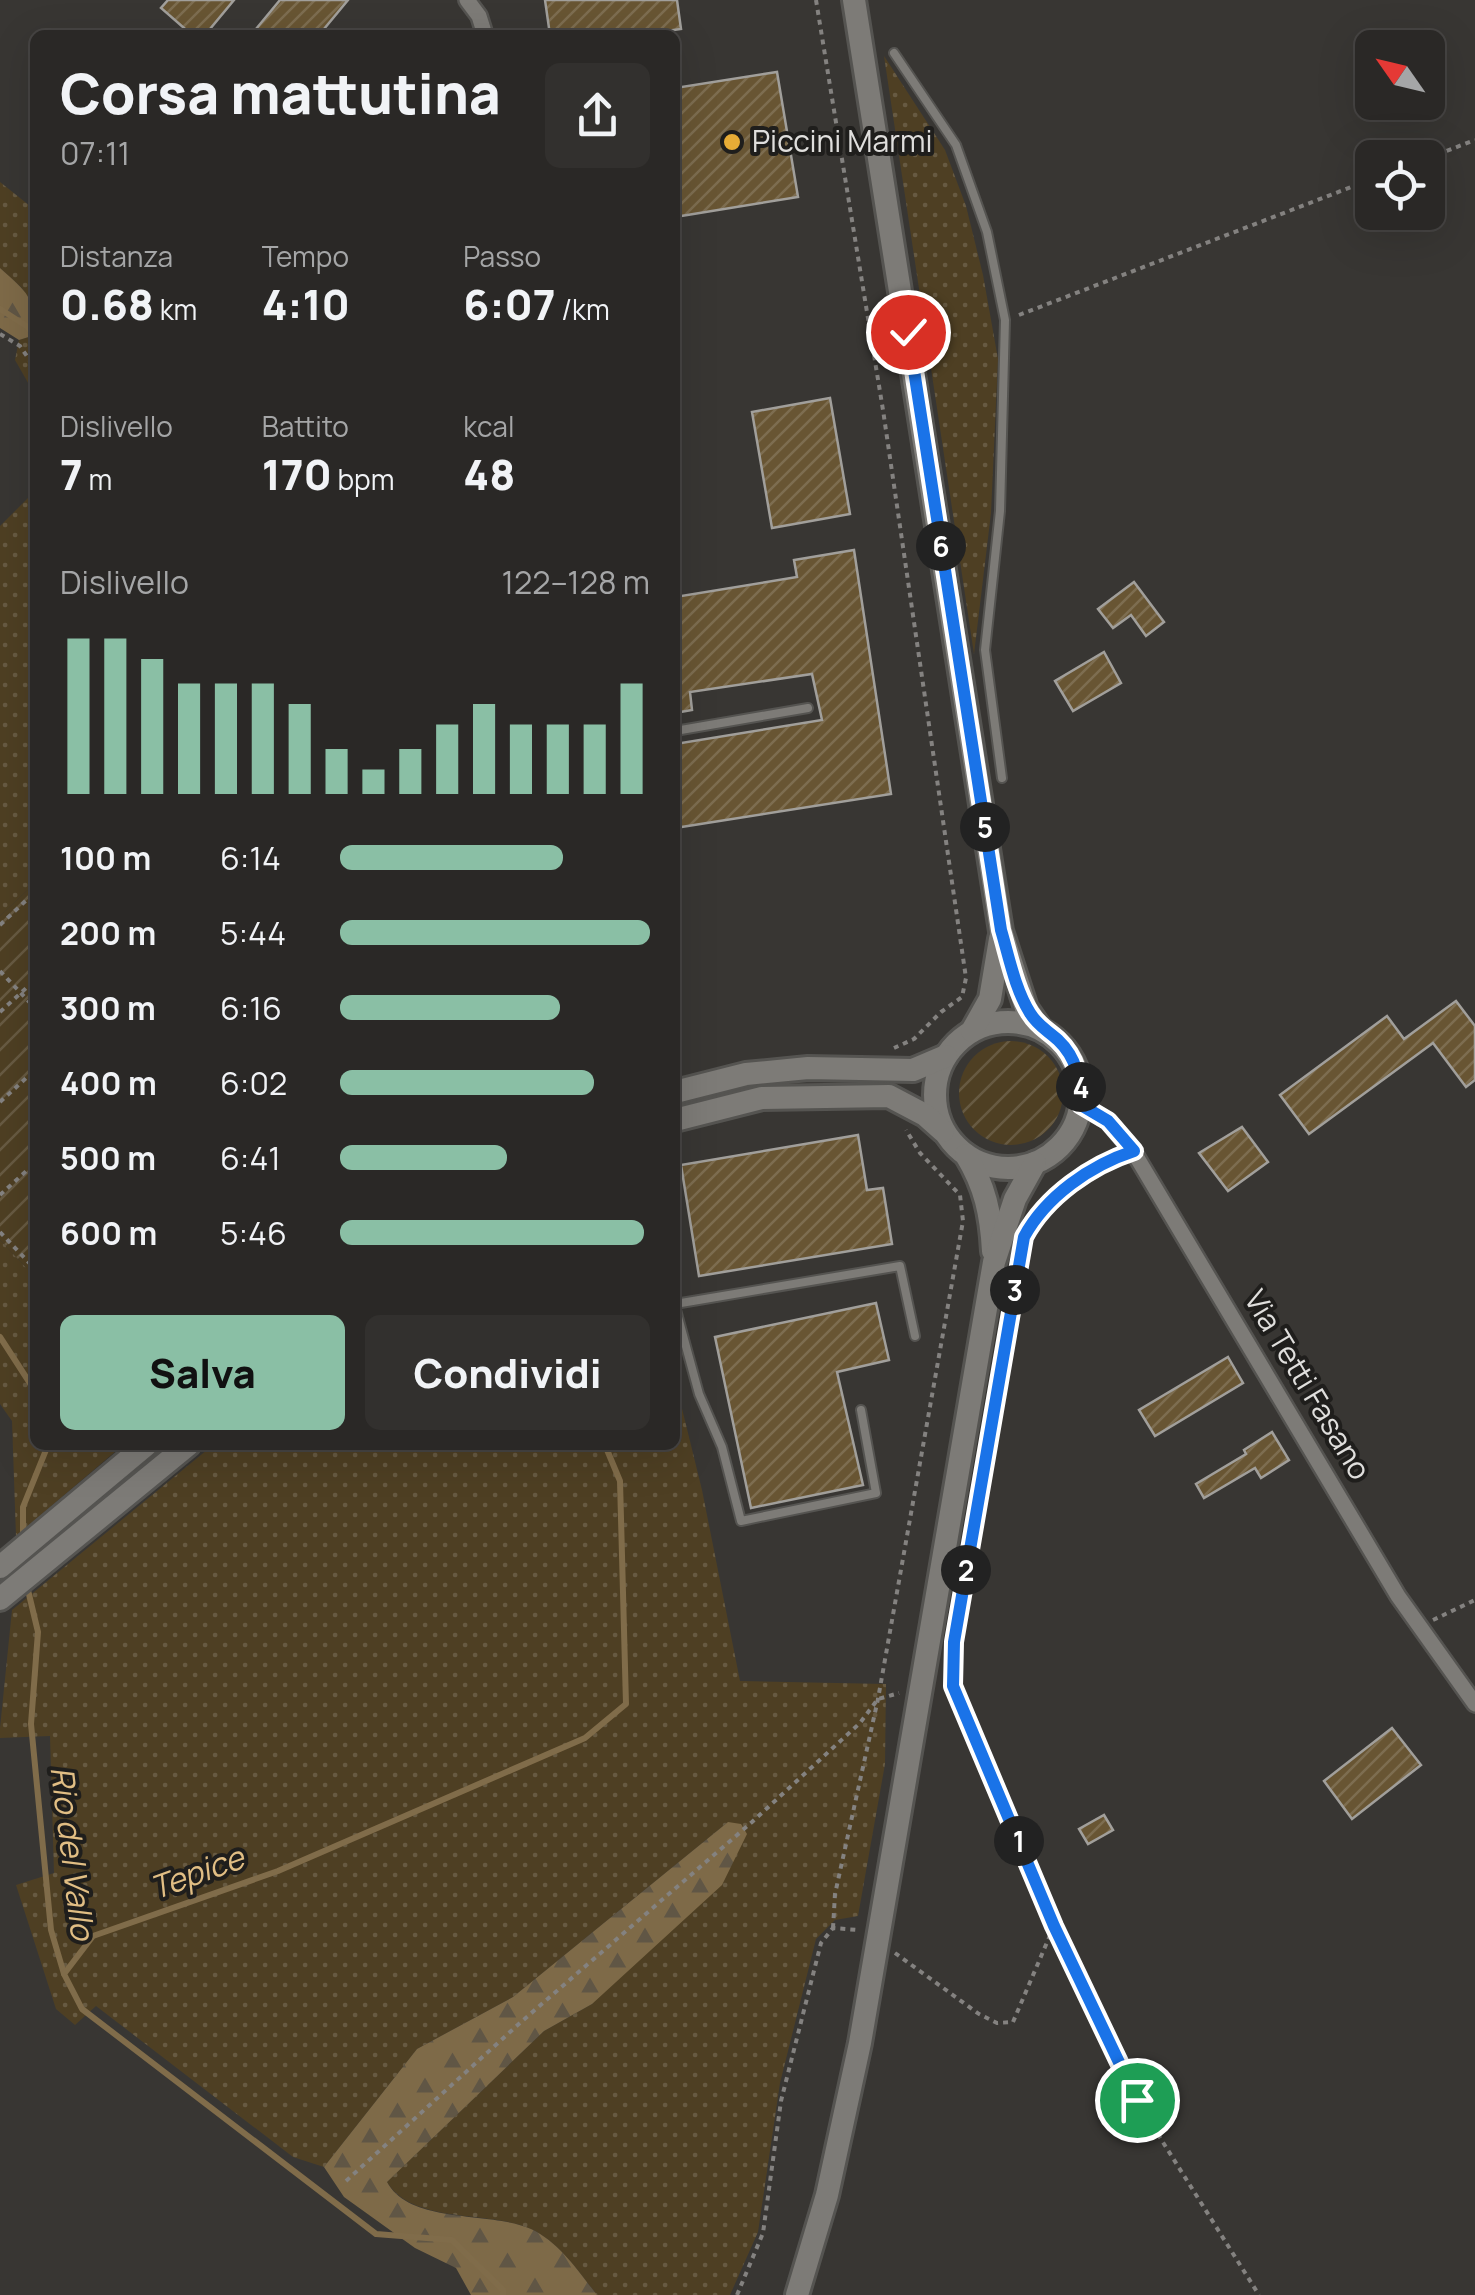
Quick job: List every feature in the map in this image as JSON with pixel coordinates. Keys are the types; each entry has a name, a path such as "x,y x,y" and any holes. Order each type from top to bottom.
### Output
{"main road":[{"path":"854,0 1001,930 1026,1008 1039,1028"},
{"path":"680,1091 746,1074 808,1068 913,1070 946,1056 972,1031 990,999 1001,930"},
{"path":"796,2295 827,2196 860,2043 994,1262 1015,1199 1035,1164 1066,1141 1081,1105 1081,1082 1073,1060 1059,1041 1039,1028 1005,1022 972,1031"},
{"path":"946,1056 935,1095 946,1133"},
{"path":"680,1119 762,1098 889,1096 924,1116 966,1155 988,1200 994,1262"},
{"path":"966,1155 999,1167 1035,1164"},
{"path":"3,1562 140,1450"},
{"path":"5,1595 182,1450"}],"street":[{"path":"467,0 483,30"},
{"name":"Via Tetti Fasano","path":"1081,1105 1108,1121 1134,1151 1398,1596 1475,1704"}],"lane":[{"path":"894,53 956,145 986,232 1005,320 1000,511 985,650 1002,778"},
{"path":"962,678 988,675"},
{"path":"680,730 808,708"},
{"path":"680,1304 900,1266 915,1336"},
{"path":"680,1324 699,1394 722,1447 741,1521 876,1493 861,1410"}],"path":[{"path":"816,0 883,410 966,978 962,997 914,1039 894,1046 894,1060"},
{"path":"1445,151 1475,140"},
{"path":"1005,320 1355,186"},
{"path":"0,334 20,346 30,361"},
{"path":"0,925 30,897"},
{"path":"0,971 30,1003"},
{"path":"0,1012 30,985"},
{"path":"0,1102 30,1075"},
{"path":"737,2295 763,2234 781,2101 821,1943 833,1928 835,1894 878,1698 962,1221 960,1195 920,1153 904,1126"},
{"path":"1134,1151 1106,1160 1070,1185 1034,1220 1024,1237 954,1642 953,1686 1054,1926 1137,2100 1259,2295"},
{"path":"0,1196 30,1168"},
{"path":"0,1232 28,1262"},
{"path":"1420,1626 1475,1600"},
{"path":"346,2181 520,2022 860,1724 878,1698 918,1689"},
{"path":"890,1950 979,2014 997,2023 1014,2022 1054,1926"},
{"path":"833,1928 858,1930"}],"shaded area":[{"path":"884,56 945,150 966,206 998,359 991,513 974,654"},
{"path":"0,182 30,206 30,300 0,268"},
{"path":"30,337 30,386 15,360 19,340"},
{"path":"30,496 30,888 0,916 0,526"},
{"path":"30,888 30,1272 0,1240 0,916"},
{"path":"1011,1041 1031,1045 1048,1056 1059,1073 1063,1093 1059,1113 1048,1130 1031,1141 1011,1145 991,1141 974,1130 963,1113 959,1093 963,1073 974,1056 991,1045"},
{"path":"0,1240 30,1272 30,1450 117,1450 16,1536 12,1421 0,1404"},
{"path":"680,1400 740,1681 886,1684 885,1764 858,1916 835,1920 816,1939 780,2083 758,2232 730,2295 597,2295 559,2250 531,2229 433,2211 399,2196 387,2182 544,2031 592,2004 728,1822 513,1997 417,2049 324,2167 293,2157 96,2006 75,2025 56,2009 16,1885 54,1873 50,1736 0,1738 12,1610 207,1450 680,1450"}],"green space":[{"path":"0,268 28,297 30,337 19,340 0,328"},
{"path":"728,1822 741,1824 747,1834 722,1885 592,2004 544,2031 387,2182 398,2196 432,2211 531,2229 576,2267 597,2295 471,2295 456,2268 415,2248 344,2197 324,2167 417,2049 513,1997"}],"building":[{"path":"168,0 234,0 209,30 186,30 161,8"},
{"path":"280,0 348,0 323,30 255,30"},
{"path":"545,0 677,0 681,29 674,30 549,30"},
{"name":"Piccini Marmi","path":"777,72 798,197 680,216 680,87"},
{"path":"830,398 850,514 772,528 752,412"},
{"path":"854,550 891,794 680,827 680,743 822,720 812,674 690,692 692,710 680,712 680,596 797,577 794,560"},
{"path":"1134,582 1164,622 1146,636 1131,615 1113,628 1098,609"},
{"path":"1104,652 1121,683 1073,711 1055,681"},
{"path":"1456,1001 1475,1026 1475,1080 1466,1087 1433,1043 1309,1134 1280,1095 1387,1016 1404,1039"},
{"path":"1242,1127 1268,1162 1228,1191 1199,1153"},
{"path":"858,1135 867,1190 883,1188 892,1244 699,1276 681,1165"},
{"path":"876,1303 889,1360 837,1372 863,1485 751,1508 715,1337"},
{"path":"1228,1357 1243,1383 1155,1436 1139,1410"},
{"path":"1272,1432 1289,1460 1261,1478 1255,1468 1204,1498 1196,1484 1246,1454 1244,1450"},
{"path":"1392,1728 1421,1765 1352,1819 1324,1781"},
{"path":"1104,1815 1113,1830 1088,1844 1079,1829"}],"waterway":[{"name":"Tepice","path":"0,309 30,330"},
{"name":"Rio del Vallo","path":"0,1337 30,1383"},
{"name":"Rio del Vallo","path":"23,1539 23,1507 46,1450"},
{"name":"Tepice","path":"503,2295 503,2290 452,2240 376,2234 82,2009 64,1974 93,1936 278,1871 585,1738 626,1704 620,1481 607,1450"},
{"name":"Rio del Vallo","path":"27,1586 38,1632 31,1724 51,1930 64,1974"}],"place":[{"name":"Piccini Marmi","path":"732,142"}],"route":[{"path":"908,332 1001,930 1026,1008 1039,1028 1059,1041 1073,1060 1081,1082 1081,1105 1108,1121 1134,1151 1106,1160 1070,1185 1034,1220 1024,1237 954,1642 953,1686 1054,1926 1137,2100"}]}
